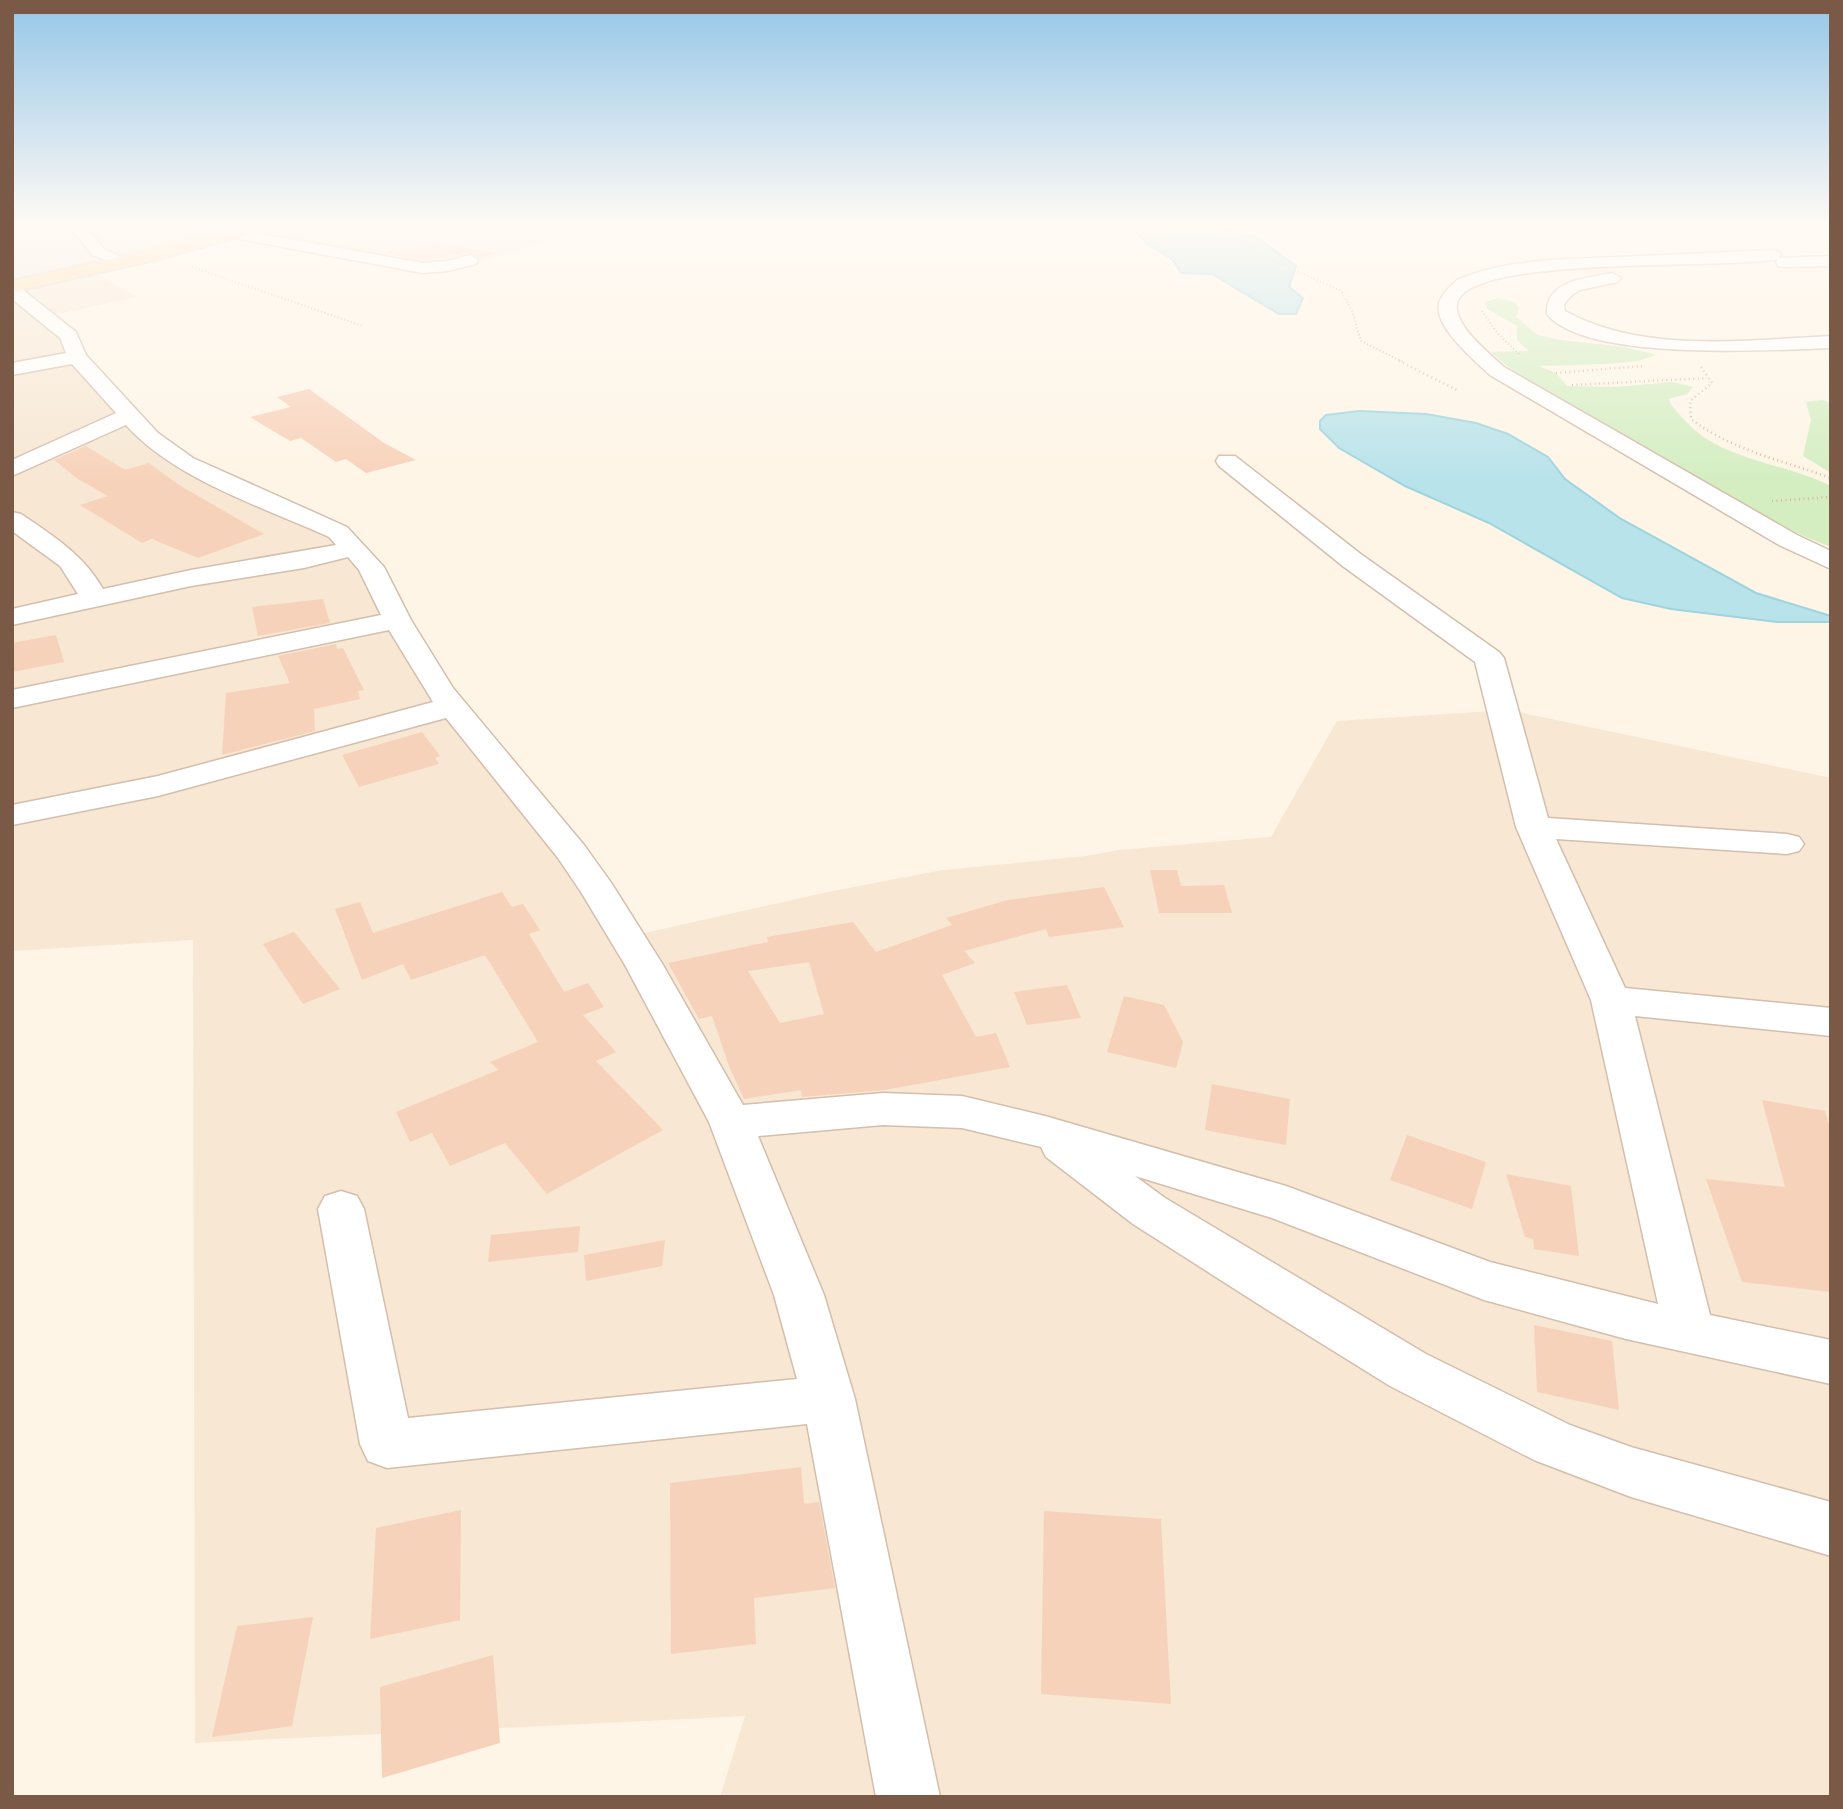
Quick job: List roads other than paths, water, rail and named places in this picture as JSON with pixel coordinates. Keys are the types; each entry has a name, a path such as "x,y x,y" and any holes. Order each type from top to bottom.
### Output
{"street":[{"path":"42,312 69,337 77,357 150,438 185,463 338,532 355,548 371,567 397,620 427,671 572,852 644,965 731,1122 799,1295 829,1399 908,1797"},
{"path":"1448,312 1453,324 1472,348 1497,371 1730,506 1831,561"},
{"path":"1558,312 1569,321 1590,330 1642,341 1708,344 1831,342"},
{"path":"12,369 77,357"},
{"path":"12,469 130,415"},
{"path":"1227,461 1353,561 1489,658 1533,827 1611,1000 1689,1331"},
{"path":"12,519 69,560 80,572 95,600"},
{"path":"12,617 191,578 304,560 355,548"},
{"path":"12,699 397,620"},
{"path":"12,815 158,786 453,706"},
{"path":"1533,827 1787,844"},
{"path":"1611,1000 1831,1022"},
{"path":"731,1122 883,1109 962,1112 1045,1132 1286,1204 1484,1280 1626,1318 1831,1362"},
{"path":"1045,1132 1149,1211 1408,1370 1566,1448 1631,1472 1831,1529"},
{"path":"341,1209 387,1444 829,1399"}],"water":[{"path":"1359,411 1426,414 1476,423 1508,434 1548,457 1565,479 1621,519 1756,593 1831,616 1831,622 1777,622 1671,609 1622,598 1489,523 1405,486 1339,448 1320,429 1320,421 1326,415"}]}
